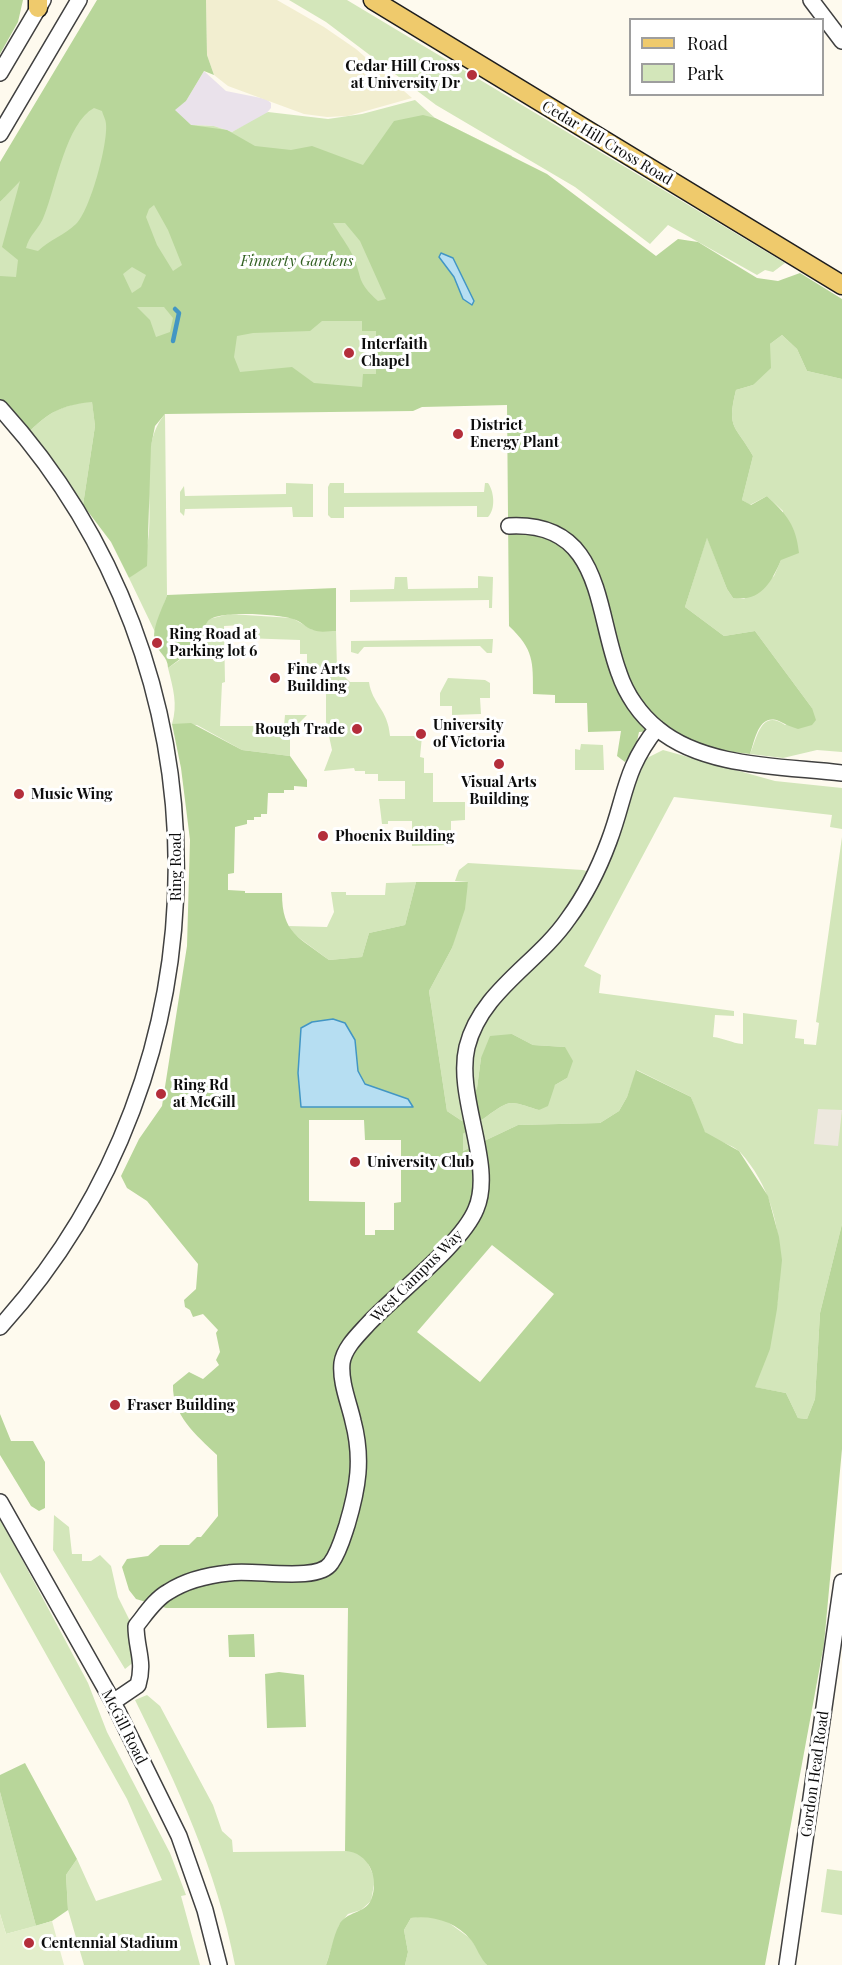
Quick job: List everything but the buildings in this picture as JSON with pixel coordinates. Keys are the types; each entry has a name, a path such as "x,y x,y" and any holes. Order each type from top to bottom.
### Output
{"main road":[{"name":"Cedar Hill Cross Road","path":"373,0 842,285"}],"street":[{"path":"0,134 79,0"},
{"path":"811,0 842,41"},
{"path":"0,73 40,3"},
{"name":"Ring Road","path":"0,408 52,473 93,537 140,643 155,689 168,754 174,805 177,883 173,939 162,1007 149,1060 124,1130 101,1180 60,1251 0,1327"},
{"path":"509,526 531,526 555,533 582,557 596,587 619,674 634,704 657,728 685,747 714,757 842,773"},
{"name":"West Campus Way","path":"113,1702 138,1685 142,1661 136,1638 136,1626 165,1593 208,1577 232,1572 315,1574 330,1566 342,1542 360,1476 360,1456 344,1386 342,1363 350,1345 362,1331 391,1299 452,1242 473,1216 482,1186 465,1078 465,1058 471,1034 479,1015 494,996 542,951 569,919 609,841 628,775 643,746 657,728"},
{"name":"McGill Road","path":"0,1502 113,1702 184,1849 205,1910 219,1965"},
{"name":"Gordon Head Road","path":"787,1965 842,1582"}],"shaded area":[{"path":"206,0 277,0 324,27 356,49 412,98 348,116 327,117 304,114 228,86 214,75 207,55"},
{"path":"204,71 226,91 266,99 271,103 271,108 264,116 232,132 214,126 191,125 174,110 186,101"},
{"path":"818,1109 842,1110 838,1146 814,1144"}],"green space":[{"path":"0,0 23,0 18,22 0,54"},
{"path":"97,0 206,0 207,55 214,75 204,71 186,101 175,110 191,125 227,130 255,146 291,150 312,146 363,165 394,121 423,115 435,118 547,174 656,256 678,239 698,242 757,278 778,281 800,273 842,299 842,379 807,371 797,349 782,335 770,344 771,368 753,385 736,390 733,403 734,426 753,456 742,500 751,505 767,496 780,509 793,528 799,553 781,560 769,583 758,594 751,597 733,598 727,589 707,538 685,607 724,636 755,631 812,708 816,720 812,725 798,729 779,721 766,721 758,730 750,754 708,749 666,730 639,732 636,746 625,762 617,756 621,731 588,732 587,703 555,703 555,695 533,694 532,664 528,649 509,626 507,405 422,407 413,411 165,414 155,426 151,446 147,566 129,578 111,542 83,505 95,426 92,402 72,405 56,411 27,434 0,401 0,276 16,277 18,260 2,247 20,181 0,202 0,162","holes":["94,108 102,111 106,121 101,161 87,206 76,224 38,251 26,248 44,216 69,141 84,116","154,205 168,230 182,265 173,271 157,245 146,217 149,209","333,223 345,223 360,241 386,299 378,301 366,289 349,248","132,267 146,275 141,287 132,293 123,274","137,307 164,307 173,318 170,332 156,337 150,320","322,321 362,321 362,331 376,331 376,374 363,374 362,387 314,383 292,367 240,372 234,357 237,336 253,333 310,331"]},
{"path":"289,0 347,0 785,263 773,272 765,270 757,275 668,225 650,244 575,187 436,105 326,22"},
{"name":"Finnerty Gardens","path":"71,83 174,110 191,125 214,126 232,132 268,112 328,119 362,114 415,100 435,118 512,156 421,378 283,407 0,282 0,202 20,179"},
{"path":"782,335 797,349 807,371 842,379 842,752 817,750 783,758 750,754 761,727 770,720 785,725 812,708 755,631 724,636 685,607 707,537 727,589 733,598 744,599 774,576 781,560 783,511 767,496 750,505 742,500 753,456 734,426 732,413 736,390 753,385 770,344"},
{"path":"92,401 95,426 83,505 61,474 27,434 56,411"},
{"path":"165,414 167,595 155,632 129,578 141,563 148,544 150,453 155,432"},
{"path":"286,483 313,484 313,517 293,517 292,507 185,509 184,516 180,512 180,492 184,486 185,496 286,494"},
{"path":"330,483 344,483 344,493 484,492 485,483 488,483 493,495 493,505 488,517 477,517 477,506 344,507 344,518 331,518 328,515"},
{"path":"478,576 493,577 492,608 489,608 489,600 350,602 350,590 394,589 395,577 407,577 408,589 478,588"},
{"path":"336,588 336,631 316,631 286,617 249,614 223,615 208,621 196,655 188,653 168,668 155,642 156,624 167,595"},
{"path":"230,614 292,618 313,630 336,631 337,669 350,682 369,682 373,696 386,719 390,736 422,736 420,757 424,758 424,773 433,773 433,802 465,802 465,820 451,821 451,845 412,846 412,821 388,821 388,824 382,824 379,799 405,799 405,781 378,781 378,774 365,774 365,771 355,771 354,768 324,771 332,750 326,722 326,674 307,673 307,654 300,654 300,640 243,638 243,625 224,626 225,682 222,683 220,726 284,726 285,715 307,715 295,727 290,737 290,756 242,750 197,725 172,724 175,703 168,668 200,646 199,634 209,619"},
{"path":"493,639 492,653 487,653 480,646 364,647 358,654 351,652 351,641"},
{"path":"448,678 485,680 490,683 490,698 480,698 481,714 452,715 452,706 440,706 440,693"},
{"path":"191,723 242,750 290,756 307,780 307,787 294,786 294,790 284,790 284,793 268,793 267,814 261,814 261,817 254,817 254,820 247,820 247,824 235,827 234,873 228,874 228,890 245,891 245,893 282,893 285,918 289,926 301,940 329,960 362,957 369,933 405,925 416,882 468,882 465,909 452,948 429,991 447,1111 462,1121 477,1088 481,1058 490,1036 512,1034 533,1045 565,1047 573,1061 567,1078 555,1085 548,1106 539,1110 514,1103 501,1107 463,1134 463,1151 518,1125 600,1123 619,1111 627,1097 636,1070 691,1097 705,1132 739,1151 768,1196 779,1237 782,1260 770,1349 755,1387 786,1393 798,1418 807,1419 815,1399 820,1313 842,1224 842,1449 824,1644 765,1965 487,1965 471,1940 451,1924 419,1917 411,1918 404,1930 408,1952 405,1965 326,1965 339,1925 346,1917 368,1905 374,1884 366,1861 360,1856 345,1851 348,1608 166,1608 136,1599 129,1590 122,1567 127,1559 148,1556 160,1545 189,1545 197,1537 201,1537 218,1516 217,1455 181,1415 176,1406 173,1385 189,1372 203,1379 219,1365 216,1360 220,1352 216,1333 218,1330 203,1314 193,1317 190,1310 185,1307 184,1300 196,1289 198,1264 147,1201 127,1188 121,1176 139,1139 162,1106 187,946 190,840 181,768 172,724","holes":["309,1120 364,1120 365,1140 401,1140 401,1202 394,1203 394,1230 375,1230 375,1235 365,1235 365,1202 309,1201","492,1245 554,1294 480,1382 417,1332"]},
{"path":"581,744 603,745 604,770 575,770 575,749 580,750"},
{"path":"663,750 775,781 842,788 842,829 830,827 832,815 674,797 584,966 601,975 599,993 734,1011 734,1016 715,1015 713,1037 743,1044 743,1013 797,1020 795,1038 804,1039 804,1044 816,1045 819,1023 816,1022 842,837 842,1224 820,1313 815,1399 807,1419 798,1418 786,1393 754,1387 773,1328 778,1297 780,1266 778,1235 771,1205 758,1177 740,1152 704,1131 691,1097 637,1070 619,1111 600,1123 518,1125 463,1151 463,1134 494,1111 511,1103 539,1110 555,1085 567,1078 565,1047 533,1045 512,1034 481,1058 477,1088 462,1121 447,1111 429,991 452,948 468,882 455,881 459,870 468,863 583,870 603,876 634,780 647,758"},
{"path":"416,882 405,925 369,933 362,957 329,960 291,932 288,926 327,927 334,912 331,892 346,892 346,895 385,895 386,883"},
{"path":"0,1414 11,1441 33,1441 45,1462 45,1508 39,1511 31,1506 0,1455"},
{"path":"54,1515 69,1527 72,1554 82,1554 82,1561 91,1561 100,1555 111,1566 118,1597 133,1627 135,1661 125,1669 53,1550"},
{"path":"0,1518 88,1683 107,1732 170,1853 186,1895 181,1896 200,1965 84,1965 68,1910 66,1875 77,1859 96,1901 162,1880 127,1799 0,1572"},
{"path":"254,1634 255,1657 229,1657 228,1635"},
{"path":"279,1672 304,1675 306,1727 267,1728 265,1674"},
{"path":"147,1695 160,1706 213,1805 222,1831 232,1840 233,1852 354,1851 366,1859 375,1879 371,1901 361,1910 348,1914 339,1925 326,1965 235,1965 218,1895 207,1862 166,1764 135,1700"},
{"path":"25,1763 77,1859 66,1875 68,1910 52,1921 36,1926 0,1792 0,1775"},
{"path":"0,1792 36,1926 6,1934 0,1914"},
{"path":"827,1869 842,1871 842,1915 821,1912"},
{"name":"Centennial Stadium","path":"0,1914 6,1934 52,1921 64,1965 0,1965"},
{"path":"424,1916 445,1920 471,1939 487,1965 405,1965 408,1952 404,1930 411,1918"}],"water":[{"path":"441,253 453,258 474,301 472,305 463,299 454,277 439,257"},
{"path":"333,1019 345,1023 355,1040 358,1071 365,1084 408,1099 413,1107 301,1107 298,1073 301,1028 312,1022"}],"waterway":[{"path":"173,341 179,313 175,309"}],"place":[{"name":"Cedar Hill Cross at University Dr","path":"472,75"},
{"name":"Interfaith Chapel","path":"349,353"},
{"name":"District Energy Plant","path":"458,434"},
{"name":"Ring Road at Parking lot 6","path":"157,643"},
{"name":"Fine Arts Building","path":"275,678"},
{"name":"Rough Trade","path":"357,729"},
{"name":"University of Victoria","path":"421,734"},
{"name":"Visual Arts Building","path":"499,764"},
{"name":"Music Wing","path":"19,794"},
{"name":"Phoenix Building","path":"323,836"},
{"name":"Ring Rd at McGill","path":"161,1094"},
{"name":"University Club","path":"355,1162"},
{"name":"Fraser Building","path":"115,1405"},
{"name":"Centennial Stadium","path":"29,1943"}]}
